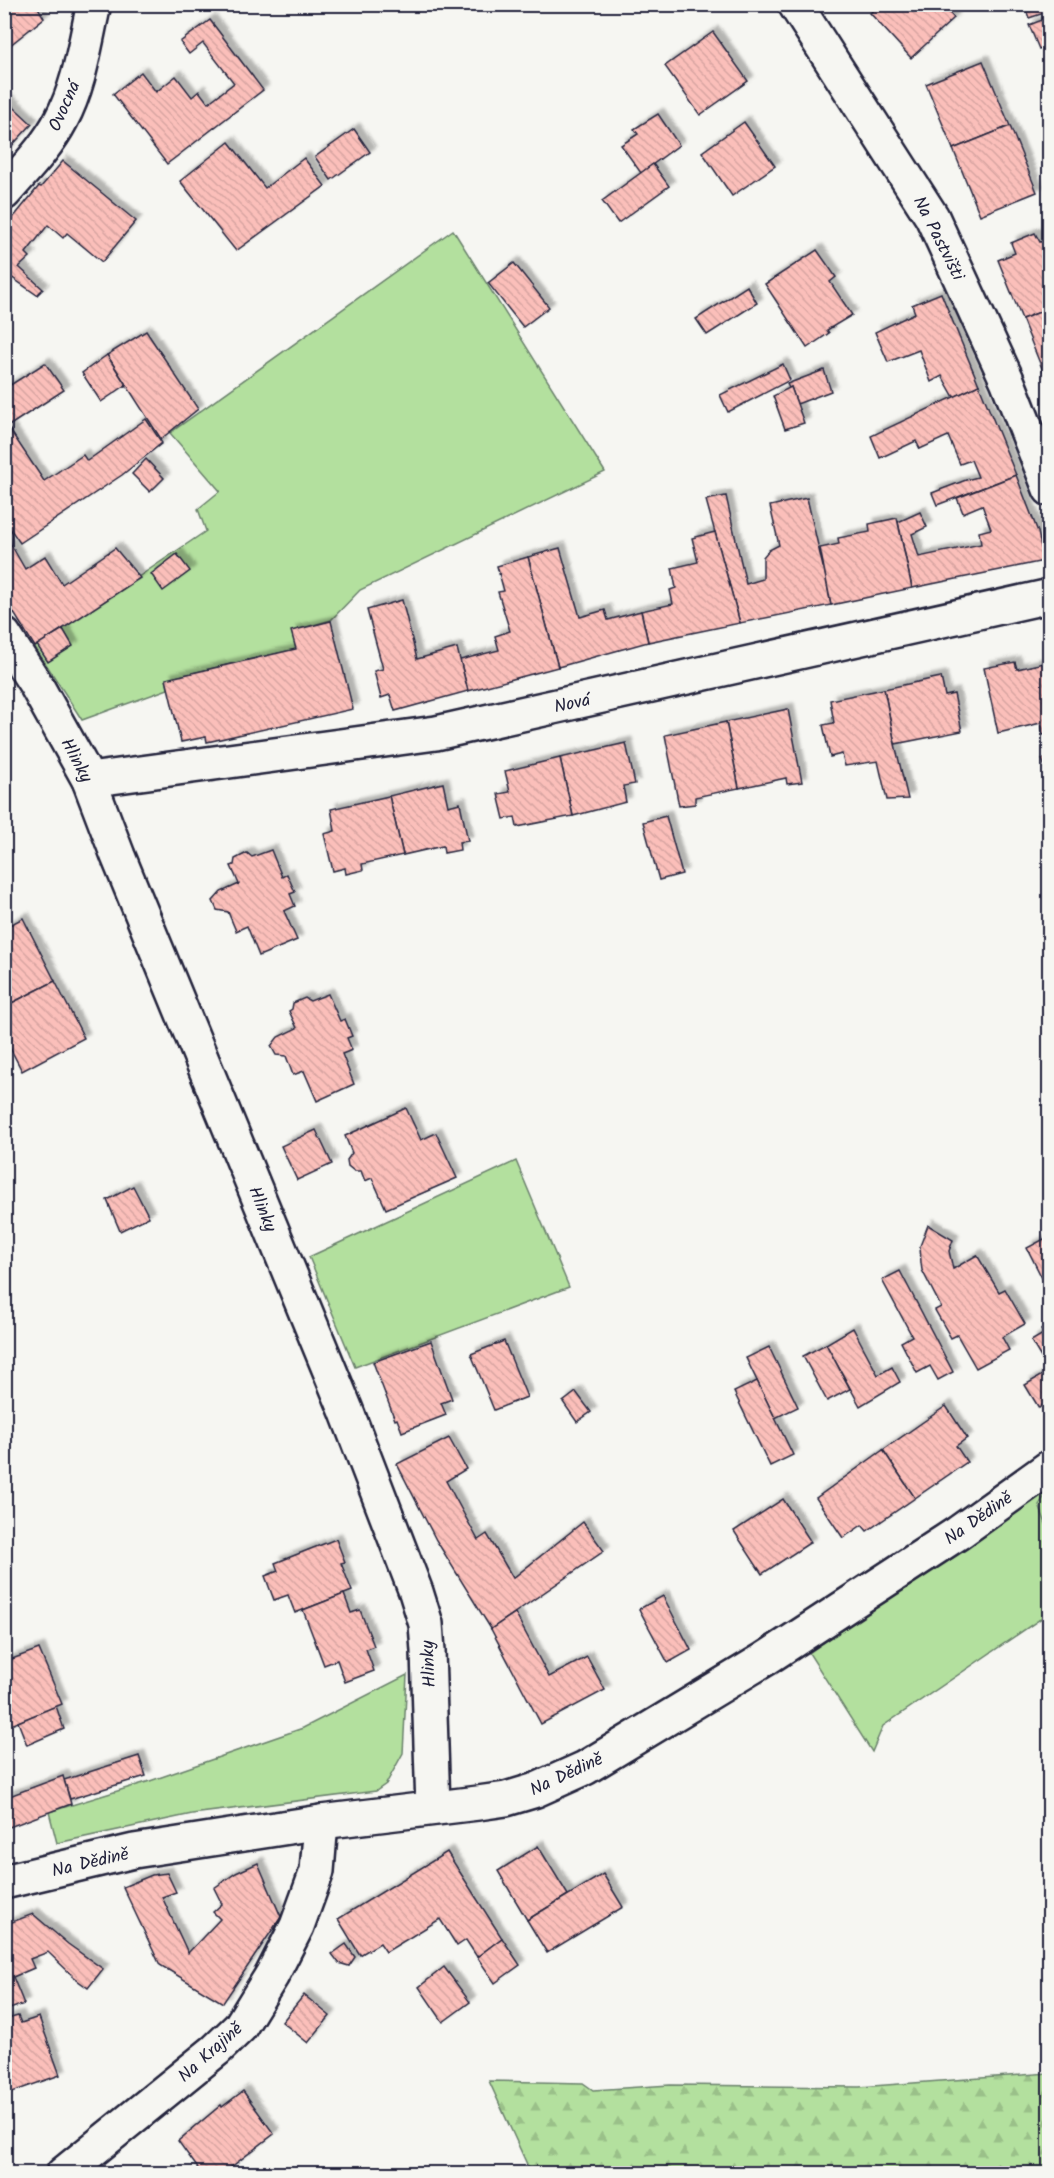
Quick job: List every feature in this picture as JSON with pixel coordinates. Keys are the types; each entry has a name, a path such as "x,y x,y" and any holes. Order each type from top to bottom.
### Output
{"street":[{"name":"Ovocná","path":"4,193 50,138 61,121 76,86 94,4"},
{"name":"Na Pastvišti","path":"795,4 932,217 1007,380 1050,489"},
{"name":"Nová","path":"89,780 436,733 1050,596"},
{"name":"Hlinky","path":"4,635 35,683 89,780 127,878 346,1410 416,1592 426,1624 433,1808"},
{"name":"Na Dědině","path":"4,1882 134,1851 321,1822 506,1799 536,1790 585,1768 823,1621 958,1533 1050,1467"},
{"name":"Na Krajině","path":"63,2174 216,2050 240,2027 272,1975 297,1926 317,1871 321,1822"}],"green space":[{"path":"453,230 605,472 360,590 331,620 292,631 296,649 166,679 168,689 82,720 35,647 206,531 198,509 220,491 170,433"},
{"path":"516,1161 569,1287 355,1367 309,1257"},
{"path":"1049,1481 1049,1613 883,1726 872,1752 809,1653"},
{"path":"1049,1489 1049,1532 1039,1505"},
{"path":"407,1675 403,1753 386,1784 376,1791 192,1814 57,1843 49,1812 150,1781 303,1728"},
{"path":"1049,2073 1049,2174 531,2173 489,2081 583,2083 593,2090 670,2085 859,2087"}],"building":[{"path":"4,4 36,4 44,18 4,50"},
{"path":"880,4 941,4 954,18 911,58 870,13"},
{"path":"1024,4 1050,4 1050,11 1029,18"},
{"path":"1050,17 1050,44 1039,49 1029,25"},
{"path":"210,20 263,90 167,164 113,94 141,72 156,92 176,76 192,97 199,91 208,103 234,83 203,43 189,54 180,42"},
{"path":"713,32 748,81 700,115 665,66"},
{"path":"983,61 1010,126 953,149 926,84"},
{"path":"4,98 32,124 4,154"},
{"path":"658,114 679,145 641,173 621,145 638,134 634,129"},
{"path":"744,122 775,166 732,196 702,152"},
{"path":"1010,126 1037,192 980,215 953,149"},
{"path":"354,129 370,152 331,180 315,157"},
{"path":"229,142 265,188 304,158 325,186 236,251 180,181"},
{"path":"63,161 136,221 102,262 67,233 63,238 48,225 26,253 30,257 19,267 43,289 37,295 4,272 4,229"},
{"path":"653,164 669,186 618,223 602,201"},
{"path":"1035,233 1040,242 1050,239 1050,308 1022,319 998,260 1015,253 1011,243"},
{"path":"817,250 836,277 830,282 852,315 827,330 829,333 807,348 765,284"},
{"path":"514,263 549,307 523,327 488,283"},
{"path":"747,286 757,303 707,335 696,319"},
{"path":"941,293 979,385 954,397 942,376 931,382 919,350 888,362 875,332 915,313 912,305"},
{"path":"1050,308 1050,388 1022,319"},
{"path":"146,331 198,409 161,439 107,355"},
{"path":"107,355 126,385 101,402 82,373"},
{"path":"45,363 64,390 4,429 4,389"},
{"path":"783,364 790,380 728,412 720,395"},
{"path":"824,370 831,391 797,404 791,387 789,388 787,384"},
{"path":"979,385 1016,475 937,505 932,493 978,477 971,460 960,464 948,436 920,449 916,441 880,458 871,436"},
{"path":"791,387 804,423 785,429 773,396"},
{"path":"146,419 162,443 122,475 20,543 4,520 4,429 8,427 44,481 83,455 87,461"},
{"path":"146,459 164,478 150,492 132,474"},
{"path":"1016,475 1038,532 1044,561 912,588 898,522 920,512 927,527 912,534 919,557 981,544 979,532 991,529 982,505 963,513 957,498"},
{"path":"726,496 746,584 763,579 763,557 769,550 779,545 770,506 807,498 831,605 740,623 706,500"},
{"path":"897,518 912,588 831,605 820,548 839,544 838,538 870,532 869,524"},
{"path":"715,532 740,623 648,642 641,611 673,604 670,590 676,588 672,568 698,562 692,538"},
{"path":"10,543 25,569 45,556 62,584 115,548 140,578 35,647 4,597 4,546"},
{"path":"560,548 580,617 605,610 608,620 641,611 648,642 558,667 528,557"},
{"path":"177,554 190,571 163,591 151,574"},
{"path":"528,557 558,667 468,691 460,660 499,650 495,636 510,631 498,592 504,591 497,566"},
{"path":"402,600 417,659 457,648 468,691 395,711 390,695 381,698 374,671 383,669 367,610"},
{"path":"331,621 353,709 207,742 206,737 181,742 166,679 296,649 291,631"},
{"path":"63,629 73,646 48,662 37,645"},
{"path":"1050,661 1050,681 1044,663"},
{"path":"1015,662 1017,669 1044,663 1050,681 1050,734 1043,735 1041,723 998,733 984,668"},
{"path":"941,677 945,696 954,694 962,731 895,744 884,689"},
{"path":"884,689 908,799 887,800 878,761 845,766 842,754 830,757 823,725 834,723 830,700"},
{"path":"788,709 802,782 787,784 786,778 739,788 726,722"},
{"path":"726,722 739,788 695,797 695,804 679,806 665,735"},
{"path":"626,743 635,784 623,786 626,802 573,816 560,758"},
{"path":"1050,756 1050,782 1042,759"},
{"path":"560,758 573,816 517,827 515,817 504,819 498,794 510,792 505,771"},
{"path":"443,783 448,806 460,803 468,841 459,842 460,850 444,853 443,846 403,855 389,796"},
{"path":"389,796 403,855 362,864 363,870 346,874 345,868 333,871 324,834 335,831 331,809"},
{"path":"666,816 682,874 659,880 643,822"},
{"path":"271,850 282,877 287,874 295,892 290,894 295,906 284,911 297,940 259,956 247,926 236,931 228,912 217,910 213,901 221,892 239,884 231,866 234,865 235,859 247,853 252,857"},
{"path":"23,918 55,981 4,1007 4,928"},
{"path":"55,981 84,1038 22,1071 4,1036 4,1007"},
{"path":"328,994 340,1021 345,1019 352,1036 347,1038 352,1050 342,1054 354,1084 317,1101 304,1071 293,1075 286,1056 276,1055 271,1046 278,1037 297,1028 289,1011 293,1003 305,998 310,1001"},
{"path":"406,1108 421,1140 436,1133 457,1178 386,1209 372,1178 365,1181 361,1171 354,1171 348,1166 347,1160 352,1153 345,1136"},
{"path":"316,1130 332,1164 297,1180 281,1146"},
{"path":"133,1186 149,1217 120,1231 107,1200"},
{"path":"928,1225 953,1240 949,1251 953,1269 977,1255 999,1292 1005,1289 1025,1324 1002,1337 1009,1350 976,1368 957,1335 951,1338 935,1310 941,1307 922,1270 921,1263 920,1246"},
{"path":"1048,1237 1050,1276 1043,1280 1027,1248"},
{"path":"900,1271 953,1372 938,1380 930,1366 917,1373 901,1342 912,1336 882,1280"},
{"path":"1050,1323 1050,1344 1041,1330"},
{"path":"853,1328 878,1375 892,1367 900,1382 860,1406 826,1344"},
{"path":"1043,1334 1050,1344 1050,1399 1039,1408 1025,1385 1049,1371 1031,1341"},
{"path":"431,1341 452,1399 441,1403 446,1415 402,1432 397,1419 395,1420 373,1362"},
{"path":"504,1341 527,1397 494,1410 471,1354"},
{"path":"826,1344 850,1389 827,1401 803,1356"},
{"path":"769,1347 798,1407 775,1418 746,1358"},
{"path":"757,1381 793,1455 770,1466 734,1392"},
{"path":"576,1392 591,1412 577,1422 563,1402"},
{"path":"946,1406 967,1438 956,1446 967,1462 915,1498 883,1450"},
{"path":"449,1438 466,1469 446,1481 478,1540 487,1534 513,1578 583,1522 604,1551 491,1629 436,1540 397,1464"},
{"path":"883,1450 915,1498 867,1531 862,1525 843,1538 816,1498"},
{"path":"783,1499 811,1542 762,1574 734,1531"},
{"path":"336,1539 345,1562 341,1563 352,1591 295,1613 288,1595 274,1600 265,1576 278,1571 275,1563"},
{"path":"344,1594 351,1613 360,1610 374,1646 366,1649 374,1671 345,1682 337,1660 324,1665 303,1610"},
{"path":"663,1596 691,1650 668,1663 639,1609"},
{"path":"515,1613 549,1677 587,1657 605,1690 541,1724 491,1629"},
{"path":"39,1649 62,1704 4,1728 4,1694 11,1692 4,1662"},
{"path":"56,1706 64,1729 27,1745 18,1722"},
{"path":"139,1756 146,1776 70,1799 64,1780"},
{"path":"63,1776 71,1804 4,1829 4,1798"},
{"path":"538,1846 568,1895 527,1920 498,1871"},
{"path":"447,1852 502,1938 477,1957 466,1940 457,1946 440,1919 386,1952 380,1943 360,1955 338,1919"},
{"path":"258,1863 281,1917 223,2003 160,1965 123,1887 152,1875 167,1873 176,1892 162,1897 188,1953 220,1919 213,1912 222,1904 214,1888 236,1873"},
{"path":"603,1874 623,1907 547,1953 527,1920"},
{"path":"33,1914 68,1944 103,1969 88,1988 73,1977 48,1952 30,1959 34,1968 13,1977 24,2004 4,2011 4,1925"},
{"path":"502,1938 520,1965 495,1983 477,1957"},
{"path":"346,1944 355,1957 349,1966 339,1963 332,1954"},
{"path":"444,1967 470,2002 443,2022 419,1987"},
{"path":"304,1995 330,2016 308,2043 282,2022"},
{"path":"18,2016 21,2023 39,2017 60,2075 4,2095 4,2020"},
{"path":"243,2091 274,2134 222,2174 202,2174 178,2141 221,2105 222,2107"}]}
